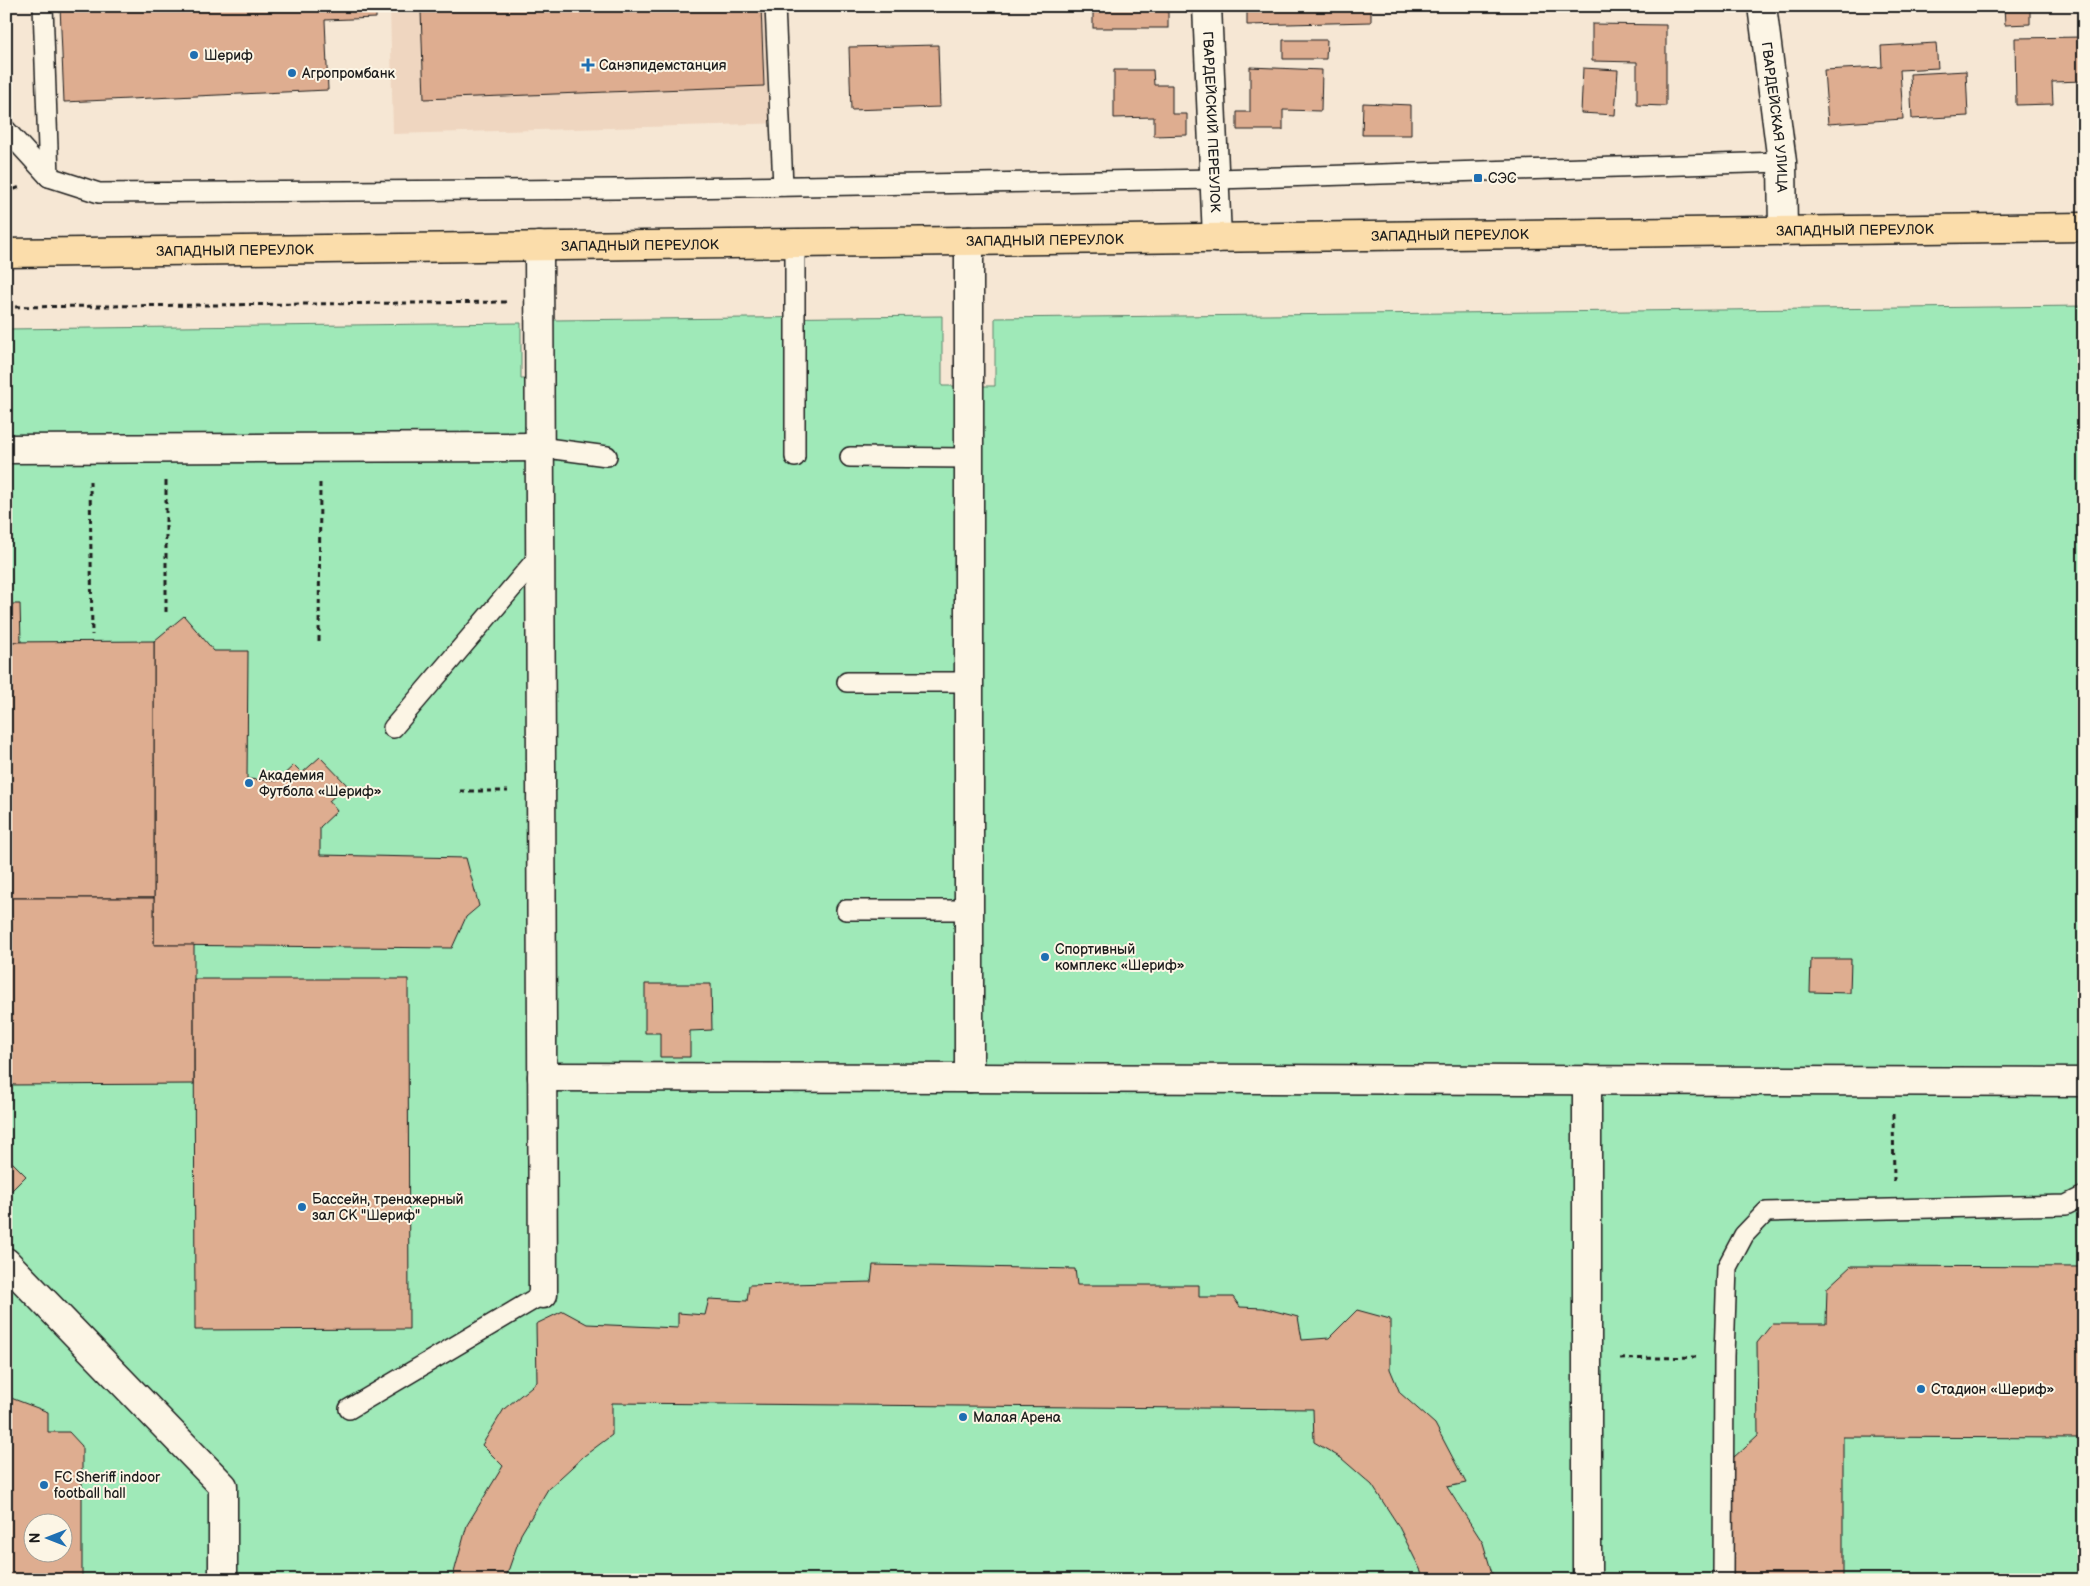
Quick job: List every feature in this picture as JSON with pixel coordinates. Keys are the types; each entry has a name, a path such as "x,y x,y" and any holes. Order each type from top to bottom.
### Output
{"main road":[{"name":"ЗАПАДНЫЙ ПЕРЕУЛОК","path":"6,253 2084,227"}],"street":[{"name":"ГВАРДЕЙСКИЙ ПЕРЕУЛОК","path":"1208,6 1217,238"},
{"name":"ГВАРДЕЙСКАЯ УЛИЦА","path":"1762,6 1782,162 1783,231"},
{"path":"969,240 969,1078"},
{"path":"539,246 543,1294"},
{"path":"6,448 539,447"},
{"path":"542,1077 2084,1082"},
{"path":"1587,1080 1587,1580"},
{"path":"6,1262 223,1486 223,1580"}],"lane":[{"path":"43,6 49,177"},
{"path":"775,6 783,186"},
{"path":"6,130 49,177 99,193 783,186 1216,179 1782,162"},
{"path":"795,243 795,457"},
{"path":"539,447 607,456"},
{"path":"850,457 969,458"},
{"path":"393,728 540,555"},
{"path":"847,682 969,682"},
{"path":"846,910 969,910"},
{"path":"1723,1580 1724,1356 1727,1267 1744,1235 1766,1212 2066,1205 2084,1196"},
{"path":"349,1409 543,1294"}],"path":[{"path":"6,306 539,302"},
{"path":"89,448 92,635"},
{"path":"166,448 166,613"},
{"path":"320,641 321,448"},
{"path":"460,791 516,790"},
{"path":"1893,1081 1894,1208"},
{"path":"1587,1359 1724,1356"}],"shaded area":[{"name":"Санэпидемстанция","path":"390,6 783,6 786,123 393,134"}],"green space":[{"name":"Спортивный комплекс «Шериф»","path":"2084,306 2084,1580 6,1580 6,329 521,323 521,379 553,379 553,320 942,316 942,386 995,386 995,318"}],"building":[{"name":"Шериф","path":"60,6 376,6 376,18 325,20 328,90 64,102"},
{"name":"Санэпидемстанция","path":"541,6 761,6 764,86 424,99 421,11"},
{"path":"1093,6 1168,6 1168,28 1093,28"},
{"path":"1247,6 1371,6 1371,22 1247,25"},
{"path":"2004,6 2080,6 2030,8 2030,24 2005,25"},
{"path":"1592,24 1666,25 1666,106 1637,105 1637,62 1592,61"},
{"path":"2084,37 2084,81 2052,82 2053,104 2016,105 2015,38"},
{"path":"1283,40 1327,40 1326,59 1283,59"},
{"path":"1936,43 1938,68 1900,70 1903,119 1828,124 1824,70 1882,67 1881,46"},
{"path":"938,45 940,107 851,110 849,47"},
{"path":"1250,67 1322,70 1321,111 1283,110 1283,130 1237,130 1237,112 1250,112"},
{"path":"1583,68 1618,70 1615,115 1581,113"},
{"path":"1114,70 1153,70 1154,85 1172,85 1172,114 1187,114 1187,135 1154,136 1154,117 1114,118"},
{"path":"1966,71 1968,116 1912,119 1910,74"},
{"path":"1363,103 1411,105 1411,135 1362,135"},
{"path":"6,604 20,604 21,642 6,642"},
{"name":"Академия Футбола «Шериф»","path":"184,616 214,651 248,651 247,779 277,781 294,765 302,773 320,757 347,785 329,801 337,811 320,827 320,855 466,858 479,906 466,917 452,948 154,945 154,641"},
{"path":"154,641 154,898 6,898 6,642"},
{"path":"6,898 154,898 154,945 194,945 194,1084 6,1085"},
{"path":"1811,959 1851,959 1850,993 1810,992"},
{"name":"Бассейн, тренажерный зал СК \"Шериф\"","path":"194,979 408,979 409,1329 195,1330"},
{"path":"645,984 711,984 712,1030 690,1031 690,1057 660,1057 660,1033 645,1033"},
{"path":"6,1156 26,1176 6,1196"},
{"path":"873,1265 1075,1269 1077,1285 1199,1285 1199,1297 1233,1297 1240,1307 1263,1308 1298,1317 1302,1340 1329,1338 1357,1310 1390,1319 1390,1369 1400,1393 1435,1424 1466,1483 1447,1487 1483,1543 1494,1580 1423,1580 1421,1571 1398,1525 1372,1485 1341,1458 1314,1442 1313,1409 612,1403 612,1435 584,1456 548,1489 521,1534 505,1580 452,1580 467,1525 503,1466 482,1445 504,1409 537,1382 536,1324 563,1311 587,1324 678,1328 678,1313 705,1315 709,1299 747,1301 749,1285 871,1282"},
{"name":"Стадион «Шериф»","path":"1851,1266 2084,1267 2084,1438 1843,1437 1843,1580 1733,1580 1733,1458 1758,1435 1757,1343 1772,1324 1826,1324 1827,1288"},
{"name":"FC Sheriff indoor football hall","path":"6,1354 9,1354 11,1398 48,1412 48,1432 69,1432 82,1446 82,1580 6,1580"}],"place":[{"name":"Шериф","path":"194,55"},
{"name":"Санэпидемстанция","path":"588,65"},
{"name":"Агропромбанк","path":"292,73"},
{"name":"СЭС","path":"1478,178"},
{"name":"Академия Футбола «Шериф»","path":"249,783"},
{"name":"Спортивный комплекс «Шериф»","path":"1045,957"},
{"name":"Бассейн, тренажерный зал СК \"Шериф\"","path":"302,1207"},
{"name":"Стадион «Шериф»","path":"1921,1389"},
{"name":"Малая Арена","path":"963,1417"},
{"name":"FC Sheriff indoor football hall","path":"44,1485"}]}
